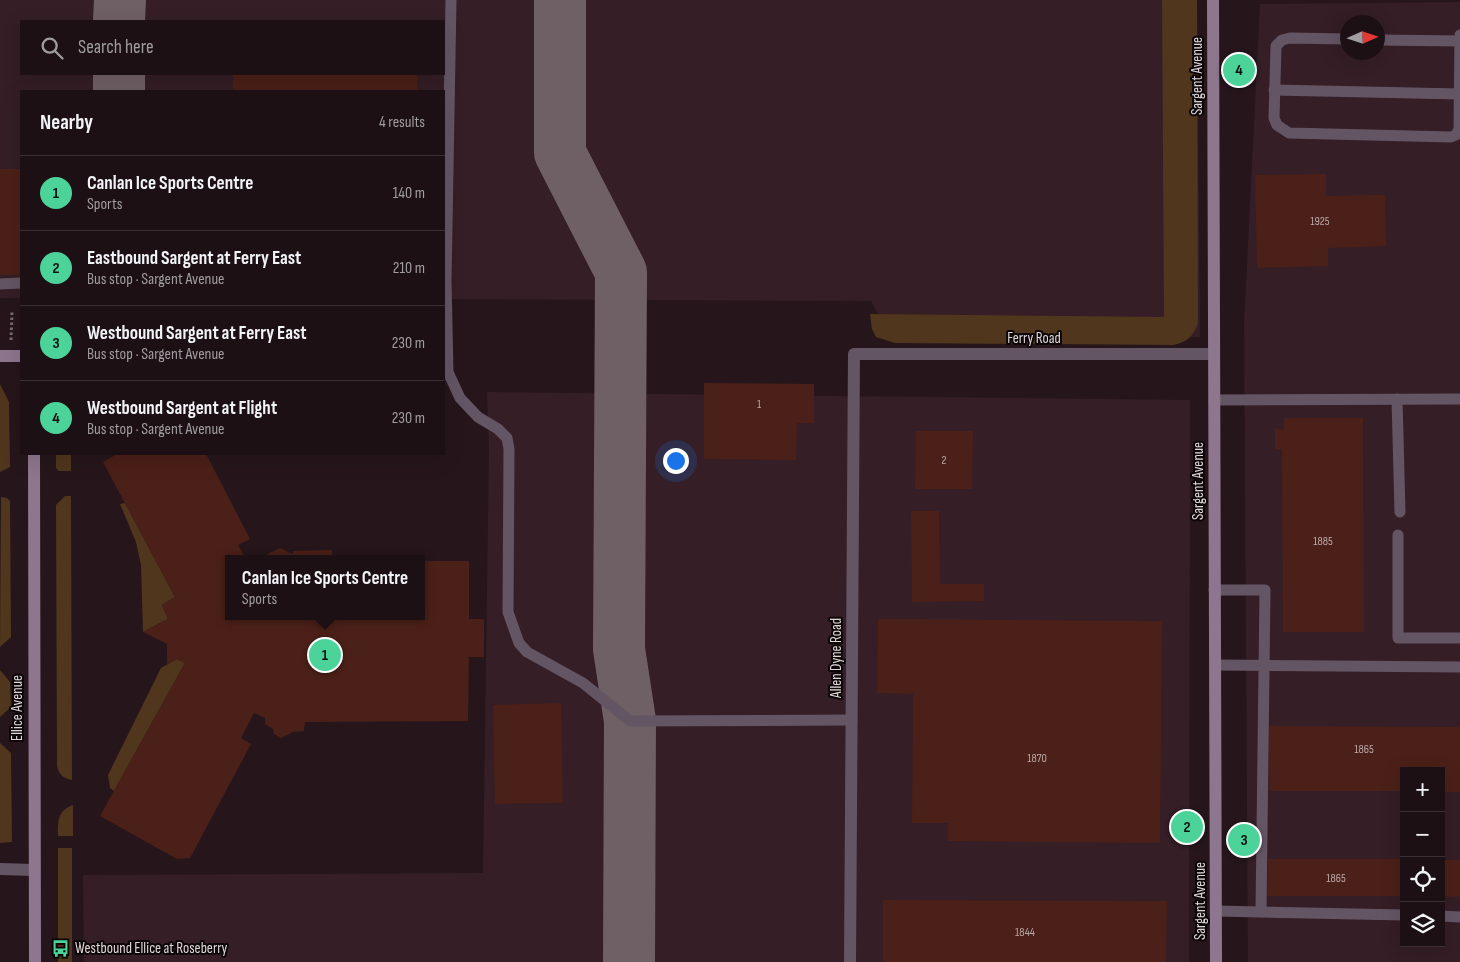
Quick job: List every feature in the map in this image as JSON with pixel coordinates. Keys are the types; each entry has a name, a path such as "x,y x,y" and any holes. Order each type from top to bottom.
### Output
{"street":[{"name":"Sargent Avenue","path":"1213,0 1216,962"},
{"name":"Ferry Road","path":"854,354 1214,354"},
{"name":"Allen Dyne Road","path":"850,962 854,354"},
{"name":"Ellice Avenue","path":"34,455 35,962"},
{"path":"0,869 34,870"}],"lane":[{"path":"451,0 445,281 445,343 448,372 460,398 468,408 498,428 507,438 509,449 508,612 519,644 527,652 582,683 630,721 852,720"},
{"path":"1340,39 1290,38 1282,40 1276,46 1274,53 1274,118 1277,125 1289,133 1451,137 1456,135 1459,129 1460,35"},
{"path":"1385,40 1460,42"},
{"path":"1274,90 1459,94"},
{"path":"0,284 20,283"},
{"path":"1397,399 1400,512"},
{"path":"1214,400 1460,399"},
{"path":"1398,535 1398,638 1460,638"},
{"path":"1214,590 1265,590 1261,911"},
{"path":"1215,665 1460,667"},
{"path":"1216,911 1400,915"},
{"path":"1445,916 1460,917"}],"path":[{"path":"11,356 12,312"}],"shaded area":[{"path":"0,0 1197,0 1200,337 917,343 890,336 871,301 445,299 445,90 20,90 20,298 0,298"},
{"path":"1162,0 1197,0 1198,323 1192,335 1183,342 1174,345 895,343 876,337 872,329 870,314 1164,317"},
{"path":"1460,2 1460,962 1248,962 1244,325 1260,4"},
{"path":"0,384 9,402 10,467 0,472"},
{"path":"487,392 1190,400 1189,962 84,962 83,875 483,873 489,448"},
{"path":"56,455 71,455 71,471 59,471 56,468"},
{"path":"65,496 71,496 72,780 62,776 57,766 56,505"},
{"path":"1,497 7,498 10,501 11,637 0,647"},
{"path":"125,503 175,597 162,605 168,619 143,632 141,565 136,542 120,504"},
{"path":"177,659 185,663 114,791 110,788 108,775 161,668"},
{"path":"0,670 10,682 11,707 0,717"},
{"path":"0,743 11,753 12,842 0,843"},
{"path":"73,805 73,836 58,836 59,817 64,810"},
{"path":"58,848 72,848 72,962 58,962"}],"building":[{"path":"233,75 417,75 417,90 233,90"},
{"path":"0,169 20,169 20,275 0,275"},
{"path":"1326,174 1326,196 1385,195 1386,246 1328,248 1328,266 1257,268 1255,175"},
{"path":"704,383 814,384 814,423 797,423 796,460 704,459"},
{"path":"1284,418 1363,418 1364,632 1283,632 1282,449 1275,449 1275,428 1284,430"},
{"path":"916,431 973,431 972,489 915,489"},
{"path":"115,455 207,455 250,539 238,545 244,555 225,555 225,620 425,620 425,561 469,561 469,619 484,619 484,657 469,657 468,721 305,722 304,731 293,732 281,738 274,734 273,729 265,724 265,718 254,713 241,738 251,744 190,858 177,859 100,816 185,663 177,659 167,664 167,644 143,632 168,619 162,605 175,597 103,462"},
{"path":"911,511 939,511 940,584 984,584 984,601 912,602"},
{"path":"280,548 293,554 293,551 332,550 332,555 266,555"},
{"path":"878,619 1162,621 1160,843 948,841 948,823 912,823 913,694 877,693"},
{"path":"561,703 563,803 495,804 493,705"},
{"path":"1269,726 1460,727 1460,792 1445,792 1445,767 1400,767 1400,791 1269,791"},
{"path":"1268,859 1400,859 1400,896 1267,896"},
{"path":"1445,860 1460,860 1460,897 1445,896"},
{"path":"883,900 1167,901 1166,962 883,962"}],"taxiway":[{"path":"119,20 120,0"},
{"path":"560,0 560,153 621,272 619,649 630,721 629,962"},
{"path":"119,75 119,90"}],"place":[{"name":"Westbound Sargent at Flight","path":"1239,70"},
{"name":"Canlan Ice Sports Centre","path":"325,655"},
{"name":"Eastbound Sargent at Ferry East","path":"1187,827"},
{"name":"Westbound Sargent at Ferry East","path":"1244,840"},
{"name":"Westbound Ellice at Roseberry","path":"61,948"}]}
